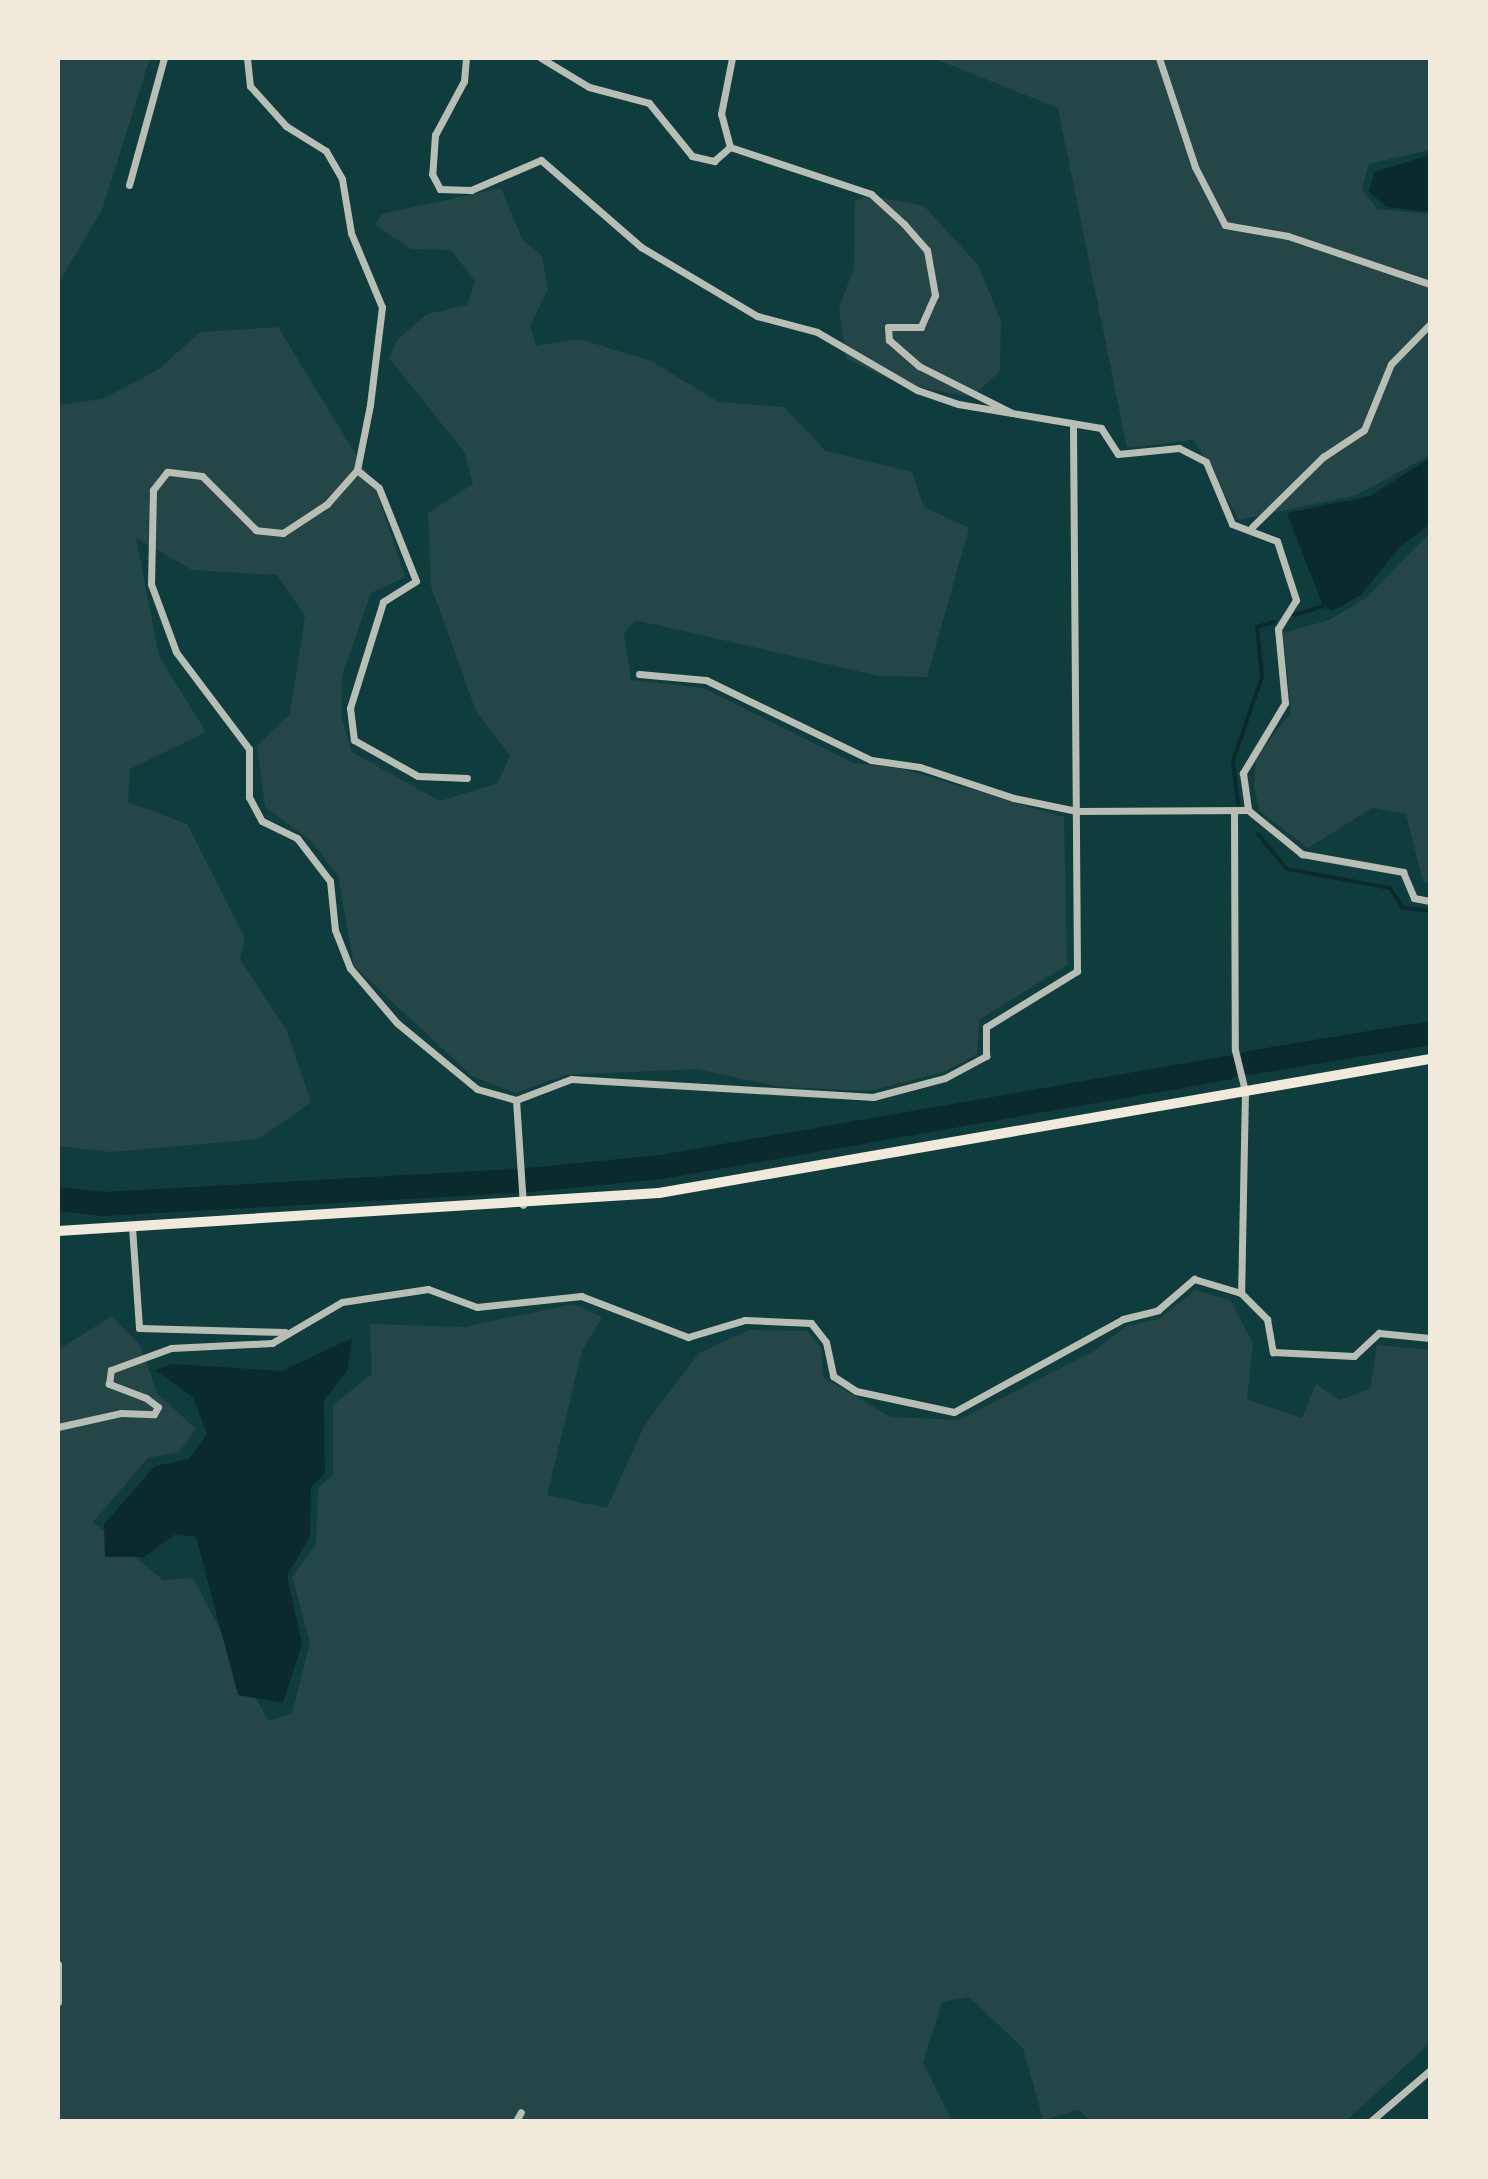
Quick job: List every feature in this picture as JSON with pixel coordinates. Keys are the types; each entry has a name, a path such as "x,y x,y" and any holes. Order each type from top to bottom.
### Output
{"main road":[{"path":"58,1231 523,1205 659,1193 1430,1059"}],"street":[{"path":"129,185 164,58"},
{"path":"247,58 250,86 286,126 326,151 342,179 351,233 378,285 381,321 357,470 327,504 283,533 256,530 202,476 167,472 153,490 151,584 176,652 249,749 249,797 262,821 297,838 330,881 335,930 350,968 431,1053 477,1089 516,1100 571,1079 873,1097 959,1071 986,1056 986,1027 1077,971 1073,424"},
{"path":"466,58 464,81 435,135 432,174 440,189 471,190 541,160 641,247 757,316 817,332 917,390 1014,414 1101,428 1118,454 1179,448 1206,462 1232,524 1252,527 1277,541 1296,600 1278,629 1285,703 1243,773 1248,810 1302,854 1326,852 1403,872 1414,898 1430,901"},
{"path":"541,58 589,87 649,103 692,156 714,161 730,147"},
{"path":"730,147 721,114 732,58"},
{"path":"1159,58 1195,167 1225,225 1288,236 1430,284"},
{"path":"730,147 871,194 904,224 927,250 935,295 921,327 888,327 889,340 919,366 1014,414"},
{"path":"1252,527 1323,457 1364,430 1391,364 1430,324"},
{"path":"357,470 379,488 416,581 383,602 350,708 354,740 418,776 467,778"},
{"path":"639,674 706,680 871,760 1077,811 1234,813 1248,810"},
{"path":"1234,813 1235,1050 1245,1091 1241,1293"},
{"path":"516,1100 523,1205"},
{"path":"132,1227 139,1328 268,1336 291,1330"},
{"path":"58,1427 121,1413 154,1414 158,1407 146,1398 109,1384 111,1370 171,1348 272,1343 342,1302 428,1289 477,1307 581,1296 688,1337 745,1320 811,1323 826,1342 833,1376 856,1391 954,1412 1123,1319 1158,1310 1194,1279 1241,1293 1267,1319 1273,1352 1354,1356 1379,1333 1430,1338"},
{"path":"58,1964 58,2002"},
{"path":"1371,2121 1430,2070"},
{"path":"516,2121 521,2112"}],"shaded area":[{"path":"58,58 150,58 102,210 58,284"},
{"path":"933,58 1430,58 1430,150 1369,164 1362,189 1377,209 1430,214 1430,455 1357,495 1239,520 1194,440 1127,448 1058,108"},
{"path":"1430,155 1430,212 1387,207 1369,192 1374,172"},
{"path":"501,188 522,239 542,256 548,289 530,326 536,346 579,339 651,361 719,402 784,407 826,451 912,472 924,507 969,528 927,677 879,676 635,620 624,634 631,680 703,688 853,763 903,769 1064,817 1067,965 980,1019 977,1054 944,1072 869,1091 781,1087 696,1069 565,1075 516,1093 472,1076 354,966 338,875 310,840 265,807 257,746 290,714 305,616 277,575 192,570 136,538 159,656 206,732 130,769 128,802 187,824 245,938 240,959 287,1031 311,1102 259,1139 111,1152 58,1146 58,405 102,399 158,370 200,332 278,327 375,486 405,577 371,593 342,676 341,715 352,752 440,801 498,783 510,756 476,711 431,586 428,513 473,484 465,453 389,358 397,340 427,314 467,305 475,281 451,250 411,249 375,225 382,214"},
{"path":"868,195 924,206 978,265 1001,321 1000,371 972,397 899,384 846,358 839,308 854,268 855,201"},
{"path":"1430,458 1430,524 1400,547 1361,595 1332,611 1323,606 1287,513 1370,496"},
{"path":"1430,533 1430,883 1423,882 1406,814 1372,808 1308,848 1260,811 1254,787 1256,756 1291,713 1283,633 1329,620 1367,597"},
{"path":"1195,1290 1230,1300 1253,1343 1247,1399 1302,1418 1316,1384 1339,1400 1370,1389 1377,1345 1430,1350 1430,2043 1346,2121 1091,2121 1078,2110 1043,2120 1023,2048 969,1997 942,2002 923,2062 952,2121 58,2121 58,1350 112,1316 140,1345 157,1393 196,1429 179,1452 148,1458 93,1522 163,1580 193,1578 268,1721 292,1713 310,1642 292,1577 316,1544 318,1488 333,1475 333,1405 372,1374 370,1324 464,1327 573,1304 602,1317 582,1351 547,1495 607,1508 645,1424 699,1353 749,1330 807,1331 821,1347 823,1377 891,1417 959,1420 1094,1351 1127,1326 1159,1319"},
{"path":"352,1338 348,1370 324,1400 325,1473 311,1487 310,1536 287,1576 302,1644 283,1703 238,1695 196,1537 176,1534 144,1557 105,1557 104,1524 155,1466 189,1459 207,1434 193,1397 155,1370 172,1364 282,1371"}],"waterway":[{"path":"1294,615 1323,606"},
{"path":"1238,804 1233,761 1262,677 1257,627 1274,622"},
{"path":"1258,834 1287,869 1390,888 1403,908 1430,911"},
{"path":"1249,1063 1430,1033"},
{"path":"529,1180 661,1167 1227,1068"},
{"path":"58,1199 104,1204 513,1181"}]}
